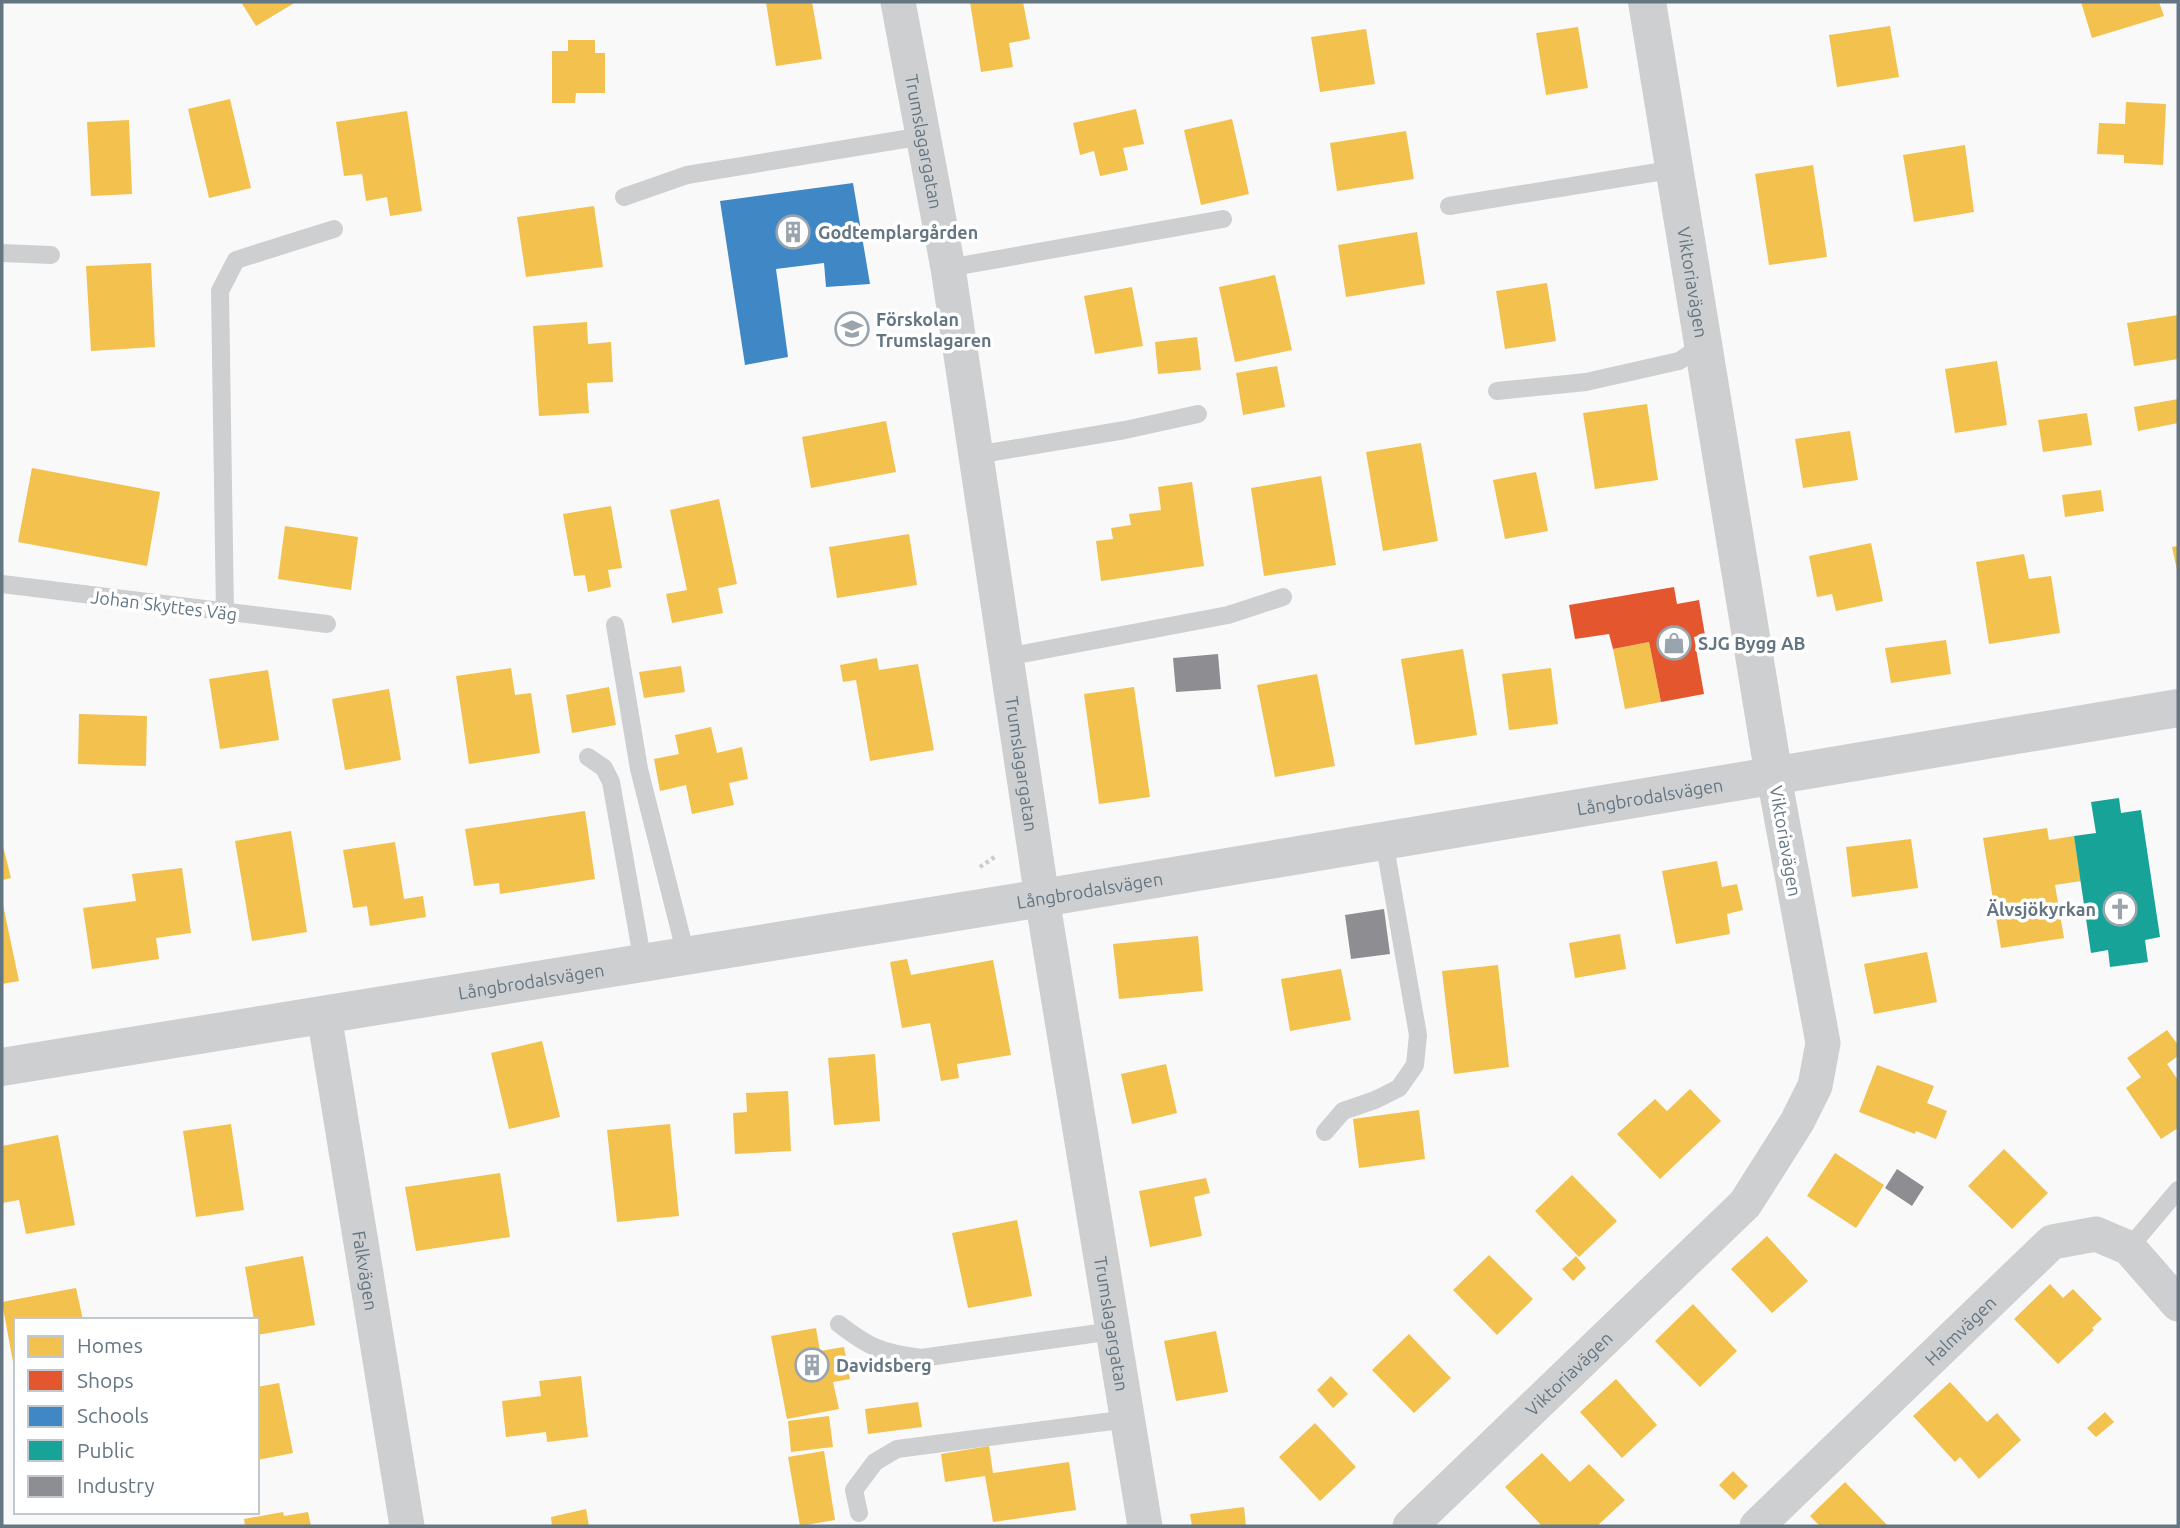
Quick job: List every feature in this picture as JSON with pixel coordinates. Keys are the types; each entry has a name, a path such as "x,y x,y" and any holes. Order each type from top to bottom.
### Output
{"street":[{"name":"Trumslagargatan","path":"898,2 948,268 1042,898 1145,1526"},
{"name":"Viktoriavägen","path":"1410,1526 1745,1204 1797,1122 1815,1086 1823,1043 1774,777 1647,2"},
{"name":"Långbrodalsvägen","path":"2,1067 1042,898 2178,708"},
{"name":"Falkvägen","path":"324,1015 407,1526"},
{"name":"Halmvägen","path":"1757,1526 2052,1242 2096,1234 2129,1248 2178,1304"}],"lane":[{"path":"624,197 687,175 923,135"},
{"path":"1449,206 1675,169"},
{"path":"948,268 1223,219"},
{"path":"225,613 220,292 236,260 334,229"},
{"path":"2,253 51,255"},
{"path":"1497,391 1586,382 1666,364 1679,361 1705,344"},
{"path":"976,455 1125,430 1198,414"},
{"name":"Johan Skyttes Väg","path":"2,584 327,624"},
{"path":"1006,657 1228,615 1283,597"},
{"path":"615,625 639,769 686,955"},
{"path":"588,757 604,768 611,782 643,963"},
{"path":"1325,1132 1343,1111 1399,1088 1415,1065 1418,1035 1384,841"},
{"path":"2129,1248 2178,1189"},
{"path":"839,1324 864,1344 895,1355 921,1358 1114,1331"},
{"path":"859,1513 854,1490 875,1462 897,1449 1128,1419"}],"path":[{"path":"979,867 998,855"}],"building: Homes":[{"path":"241,2 296,2 256,26"},
{"path":"766,2 812,2 822,59 776,66"},
{"path":"970,2 1023,2 1030,39 1009,43 1013,67 981,72"},
{"path":"2081,2 2159,2 2164,16 2092,38"},
{"path":"1890,26 1899,77 1837,87 1829,35"},
{"path":"1578,27 1588,88 1546,95 1536,33"},
{"path":"1366,29 1375,84 1320,92 1311,37"},
{"path":"568,40 595,40 595,53 605,53 605,93 576,93 575,103 552,103 552,51 568,51"},
{"path":"230,99 251,188 209,198 188,109"},
{"path":"2126,102 2166,104 2163,165 2124,163 2124,155 2097,154 2099,123 2125,124"},
{"path":"1136,109 1144,144 1123,148 1128,170 1100,176 1094,151 1080,155 1073,123"},
{"path":"407,111 422,211 390,216 387,197 366,201 362,174 344,176 336,122"},
{"path":"1232,119 1249,194 1201,205 1184,130"},
{"path":"129,120 132,194 91,196 87,122"},
{"path":"1406,131 1414,179 1337,191 1330,143"},
{"path":"1965,145 1974,212 1914,222 1903,155"},
{"path":"1813,165 1827,257 1769,265 1755,174"},
{"path":"594,206 603,267 526,277 517,217"},
{"path":"1417,232 1425,284 1346,297 1338,245"},
{"path":"151,263 155,347 91,351 86,266"},
{"path":"1275,275 1292,350 1235,362 1219,287"},
{"path":"1547,283 1556,341 1505,349 1496,291"},
{"path":"1132,287 1143,346 1095,354 1084,296"},
{"path":"2178,315 2178,359 2134,366 2127,323"},
{"path":"587,322 588,344 611,342 613,382 587,383 589,413 539,416 533,326"},
{"path":"1197,337 1201,370 1158,374 1155,342"},
{"path":"1997,361 2007,425 1955,433 1945,369"},
{"path":"1277,366 1285,407 1243,415 1236,373"},
{"path":"2178,399 2178,423 2138,431 2134,407"},
{"path":"1647,404 1658,480 1595,489 1583,413"},
{"path":"2087,413 2092,445 2043,452 2038,420"},
{"path":"886,421 896,472 811,488 802,437"},
{"path":"1850,431 1858,480 1803,488 1795,439"},
{"path":"1421,443 1438,541 1383,551 1366,452"},
{"path":"32,468 160,492 147,566 18,542"},
{"path":"1536,472 1548,531 1505,539 1493,480"},
{"path":"1321,476 1336,565 1264,576 1251,488"},
{"path":"1192,482 1204,566 1101,581 1096,541 1113,539 1111,528 1131,525 1129,514 1161,510 1158,487"},
{"path":"2101,490 2104,511 2065,517 2062,495"},
{"path":"719,499 737,584 718,588 723,613 672,623 666,594 687,590 670,510"},
{"path":"611,506 622,568 608,570 611,587 588,592 585,575 574,576 563,514"},
{"path":"285,526 358,537 351,590 278,579"},
{"path":"909,534 917,585 837,598 829,547"},
{"path":"1871,543 1883,601 1836,611 1832,594 1817,597 1809,556"},
{"path":"2178,546 2178,570 2177,570 2172,547"},
{"path":"2024,554 2029,579 2051,576 2060,633 1989,644 1976,562"},
{"path":"1946,640 1951,674 1891,683 1885,648"},
{"path":"1649,642 1661,702 1625,709 1613,649"},
{"path":"1463,649 1477,735 1415,745 1401,659"},
{"path":"877,658 879,670 918,664 934,750 870,761 856,680 843,682 840,665"},
{"path":"681,666 685,692 644,698 639,672"},
{"path":"511,668 515,695 531,693 540,753 469,764 456,676"},
{"path":"1551,668 1558,724 1509,730 1502,674"},
{"path":"268,670 279,740 220,749 209,679"},
{"path":"1317,674 1335,766 1275,777 1257,685"},
{"path":"609,687 616,725 572,733 566,695"},
{"path":"1134,687 1150,797 1099,804 1084,694"},
{"path":"389,689 401,760 345,770 332,699"},
{"path":"79,714 147,716 146,766 78,764"},
{"path":"711,727 717,753 742,747 748,779 729,783 734,805 692,814 686,785 660,791 654,759 679,754 675,735"},
{"path":"585,811 595,879 500,894 499,883 474,886 465,829"},
{"path":"2047,828 2049,840 2074,836 2081,881 2055,885 2064,938 2001,948 1983,838"},
{"path":"291,831 307,932 252,941 235,841"},
{"path":"1911,839 1918,888 1852,897 1846,847"},
{"path":"2,842 11,878 2,880"},
{"path":"395,842 404,899 423,896 426,917 370,926 367,906 353,908 343,850"},
{"path":"1717,861 1722,887 1737,884 1743,910 1727,914 1730,934 1676,944 1662,871"},
{"path":"182,868 191,933 156,938 159,959 92,969 83,908 136,901 132,874"},
{"path":"2,900 19,981 2,984"},
{"path":"1620,934 1626,969 1575,978 1569,943"},
{"path":"1198,936 1203,991 1119,999 1113,944"},
{"path":"1927,952 1937,1002 1874,1014 1864,964"},
{"path":"907,959 911,975 993,960 1011,1055 957,1064 959,1078 941,1081 930,1023 902,1028 890,962"},
{"path":"1498,965 1509,1067 1454,1074 1442,971"},
{"path":"1341,969 1351,1020 1290,1031 1281,979"},
{"path":"2167,1030 2178,1045 2178,1056 2167,1064 2178,1080 2178,1128 2161,1139 2126,1088 2141,1077 2127,1058"},
{"path":"542,1041 560,1117 509,1129 491,1053"},
{"path":"875,1054 880,1121 834,1125 828,1058"},
{"path":"1166,1064 1177,1113 1132,1124 1121,1074"},
{"path":"1877,1065 1934,1086 1927,1103 1947,1111 1936,1139 1916,1131 1915,1134 1859,1112"},
{"path":"1690,1089 1721,1121 1660,1179 1617,1134 1655,1099 1667,1111"},
{"path":"788,1091 791,1151 735,1154 733,1113 747,1112 746,1093"},
{"path":"1419,1110 1425,1159 1359,1168 1353,1119"},
{"path":"231,1124 244,1210 196,1217 183,1131"},
{"path":"670,1124 679,1216 617,1222 607,1130"},
{"path":"58,1135 75,1225 26,1234 19,1200 2,1203 2,1146"},
{"path":"2004,1149 2048,1193 2012,1229 1968,1186"},
{"path":"1835,1153 1884,1185 1856,1228 1807,1196"},
{"path":"500,1173 510,1237 416,1251 405,1187"},
{"path":"1572,1175 1617,1221 1579,1257 1535,1211"},
{"path":"1206,1178 1210,1193 1194,1197 1202,1236 1150,1247 1139,1191"},
{"path":"1017,1220 1032,1296 968,1308 952,1233"},
{"path":"1767,1236 1808,1281 1772,1313 1731,1269"},
{"path":"1489,1255 1533,1299 1497,1335 1453,1290"},
{"path":"303,1256 315,1325 259,1335 259,1318 254,1318 245,1267"},
{"path":"1576,1256 1586,1268 1573,1281 1562,1269"},
{"path":"2050,1284 2063,1298 2073,1289 2102,1319 2058,1364 2014,1319"},
{"path":"76,1288 83,1318 14,1318 13,1362 2,1302"},
{"path":"1693,1304 1737,1351 1700,1387 1655,1341"},
{"name":"Davidsberg","path":"816,1328 820,1351 844,1347 850,1379 833,1382 839,1409 787,1419 771,1336"},
{"path":"1216,1331 1228,1392 1176,1401 1164,1341"},
{"path":"1409,1334 1451,1378 1414,1413 1372,1370"},
{"path":"581,1376 588,1437 547,1442 546,1432 506,1437 502,1401 541,1396 539,1381"},
{"path":"1331,1376 1348,1394 1333,1408 1317,1390"},
{"path":"1616,1379 1657,1425 1622,1458 1580,1412"},
{"path":"1950,1382 1987,1422 1997,1413 2021,1440 1979,1479 1960,1457 1955,1462 1913,1416"},
{"path":"279,1383 293,1453 259,1460 259,1387"},
{"path":"918,1402 922,1427 868,1434 865,1409"},
{"path":"2105,1412 2114,1422 2096,1437 2087,1428"},
{"path":"829,1416 833,1447 791,1452 788,1421"},
{"path":"1315,1423 1356,1467 1320,1501 1279,1457"},
{"path":"989,1446 993,1473 1069,1462 1076,1510 993,1522 985,1476 945,1482 941,1454"},
{"path":"824,1451 835,1520 800,1526 788,1457"},
{"path":"1542,1453 1570,1482 1589,1464 1625,1500 1597,1526 1542,1526 1505,1487"},
{"path":"1733,1471 1748,1486 1734,1500 1719,1485"},
{"path":"1845,1482 1888,1526 1820,1526 1810,1516"},
{"path":"1244,1507 1246,1526 1192,1526 1190,1514"},
{"path":"586,1509 589,1526 552,1526 551,1517"},
{"path":"283,1512 284,1516 308,1512 311,1526 245,1526 244,1519"}],"building: Shops":[{"path":"1674,587 1677,604 1699,600 1705,635 1694,637 1704,694 1661,702 1649,642 1613,649 1609,634 1575,639 1569,605"}],"building: Schools":[{"name":"Godtemplargården","path":"853,183 870,284 826,287 824,263 776,269 788,357 745,365 720,201"}],"building: Public":[{"name":"Älvsjökyrkan","path":"2119,798 2121,813 2141,810 2160,937 2145,940 2148,962 2110,967 2108,950 2091,953 2074,836 2096,833 2091,802"}],"building: Industry":[{"path":"1218,654 1221,689 1176,692 1173,658"},
{"path":"1384,909 1390,954 1351,959 1345,915"},
{"path":"1897,1169 1924,1187 1912,1206 1885,1188"}],"place":[{"name":"Godtemplargården","path":"793,232"},
{"name":"Förskolan Trumslagaren","path":"852,329"},
{"name":"SJG Bygg AB","path":"1674,643"},
{"name":"Älvsjökyrkan","path":"2120,909"},
{"name":"Davidsberg","path":"812,1365"}]}
